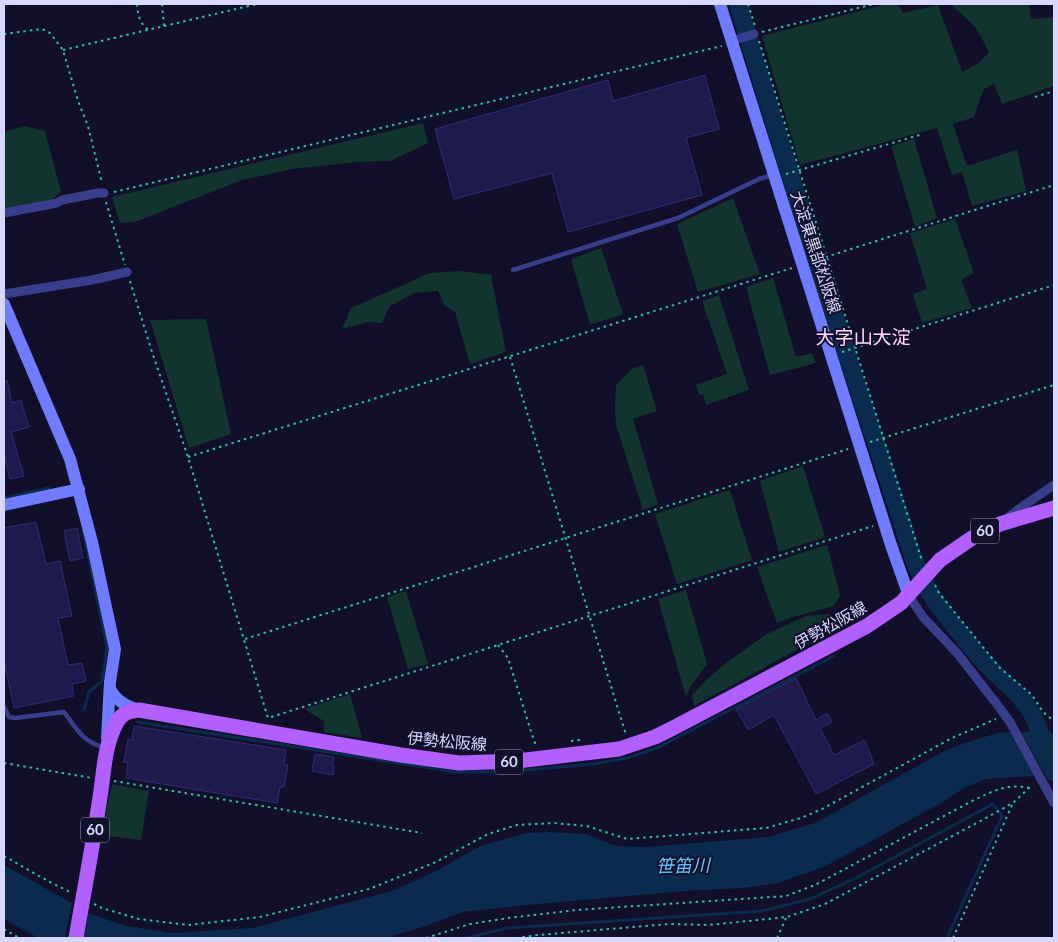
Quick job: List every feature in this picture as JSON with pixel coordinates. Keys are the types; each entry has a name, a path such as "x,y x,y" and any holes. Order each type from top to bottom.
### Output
{"main road":[{"name":"大淀東黒部松阪線","path":"720,4 779,174 863,444 884,522 909,596"},
{"path":"4,304 70,459 79,489 115,648 106,753"},
{"path":"4,505 79,489"},
{"name":"伊勢松阪線","path":"139,710 392,754 459,763 493,763 562,757 619,749 654,737 675,727 858,631 892,610 909,596 940,560 972,538 1000,524 1054,508"},
{"path":"110,689 116,700 126,706 139,710"},
{"name":"60","path":"76,938 106,753 114,727 120,717 129,711 139,710"}],"street":[{"path":"734,41 755,34"},
{"path":"4,213 57,203 62,200 89,194 104,193"},
{"path":"4,294 92,280 127,272"},
{"path":"1000,524 1054,485"},
{"path":"909,596 923,617 985,687 1007,718 1054,803"}],"lane":[{"path":"513,270 678,218 759,179 779,174"},
{"path":"4,707 9,717 15,718 64,712 84,739 106,753"}],"path":[{"path":"137,4 139,17 144,26 149,30"},
{"path":"162,4 164,26"},
{"path":"63,50 257,4"},
{"path":"748,4 755,34 922,562 925,577 1000,668 1032,695 1043,712 1054,721"},
{"path":"755,34 874,4"},
{"path":"4,34 42,29 50,33 63,50 78,101 88,126 104,193 127,272 188,457 268,718 884,522"},
{"path":"104,193 568,84 734,41"},
{"path":"1035,97 1054,91"},
{"path":"779,174 795,172 923,134"},
{"path":"188,457 1054,185"},
{"path":"842,352 1054,285"},
{"path":"510,357 629,745"},
{"path":"245,639 1054,385"},
{"path":"498,645 508,658 534,741 536,745 542,747"},
{"path":"4,856 102,908 139,919 188,925 260,917 369,889 436,862 488,834 517,825 553,823 587,826 627,838 766,828 801,818 822,809 952,738 1007,718"},
{"path":"568,742 581,740"},
{"path":"4,763 422,833"},
{"path":"426,938 470,924 576,910 786,896 815,885 1001,787 1046,788"},
{"path":"516,938 669,924 709,925 787,917 825,904 988,818 1014,802 1029,788"},
{"path":"953,938 1014,802"},
{"path":"777,938 787,917"},
{"path":"4,930 19,938"}],"green space":[{"path":"887,4 898,4 903,13 938,5 962,72 979,63 989,52 976,28 951,4 1029,4 1031,19 1054,17 1054,86 1002,104 994,83 983,90 974,117 953,124 967,166 1017,150 1026,191 972,206 962,172 952,175 937,128 800,165 762,36"},
{"path":"423,123 428,143 390,161 356,162 293,169 242,180 135,222 120,223 112,197"},
{"path":"25,126 45,131 61,192 53,199 4,209 4,132"},
{"path":"914,139 937,218 915,227 891,146"},
{"path":"733,198 760,274 698,292 677,224"},
{"path":"955,219 974,273 961,280 972,308 922,323 913,294 927,289 910,233"},
{"path":"601,248 623,314 590,325 571,259"},
{"path":"461,271 491,275 506,352 470,364 455,312 444,305 438,291 414,293 390,306 382,323 368,322 342,329 351,308 430,273"},
{"path":"773,278 796,357 812,353 816,363 770,375 746,287"},
{"path":"719,295 749,390 706,405 703,394 699,395 696,385 727,374 702,301"},
{"path":"206,319 231,434 189,448 150,320"},
{"path":"643,365 657,411 633,419 658,504 643,510 616,425 615,409 616,385 632,369"},
{"path":"803,466 825,537 779,552 760,481"},
{"path":"730,490 752,560 677,584 655,514"},
{"path":"827,545 840,595 834,606 777,623 757,567"},
{"path":"686,590 707,664 691,686 686,697 658,599"},
{"path":"406,591 428,664 408,669 387,597"},
{"path":"830,614 835,629 694,706 692,695 705,681 726,663 765,635 806,616"},
{"path":"350,694 362,738 324,732 324,721 304,709"},
{"path":"112,784 149,791 141,840 101,835"}],"water":[{"path":"1043,719 1050,733 1054,734 1054,781 1048,780 1021,732 1030,731 1027,722"},
{"name":"笹笛川","path":"1010,732 1035,776 986,779 964,788 943,802 824,867 778,883 743,888 685,891 463,912 420,928 385,938 84,938 88,913 126,926 173,933 252,928 395,890 440,869 480,846 526,833 586,834 616,846 646,847 767,837 815,823 946,750 998,733"},
{"path":"4,865 72,903 65,938 38,938 4,919"}],"building":[{"path":"705,75 719,129 686,138 702,195 568,232 552,173 454,199 435,129 608,80 613,101"},
{"path":"7,380 12,403 21,400 29,427 11,432 24,476 10,479 4,455 4,381"},
{"path":"36,522 46,564 60,561 72,616 58,618 68,665 82,663 86,681 72,684 74,696 14,708 4,661 4,528"},
{"path":"77,528 83,558 70,561 64,531"},
{"path":"796,678 816,720 827,713 832,722 820,728 834,755 865,740 874,764 816,794 774,715 748,730 736,709"},
{"path":"134,726 286,750 284,764 288,765 284,787 280,787 277,803 126,778 128,763 124,762 128,739 132,740"},
{"path":"315,754 334,757 332,765 334,766 333,775 312,771"}],"waterway":[{"path":"738,4 815,256 915,562 928,589 947,617 989,667 1026,704 1038,727 1041,742"},
{"path":"4,498 49,488"},
{"path":"83,530 107,647 102,681 89,692 84,710"},
{"path":"138,722 455,772 502,772 594,764 627,758 657,748 834,656"},
{"path":"466,938 507,928 762,911 810,899 854,879 993,804 1002,816 947,938"}],"district":[{"name":"大字山大淀","path":"863,337"}]}
